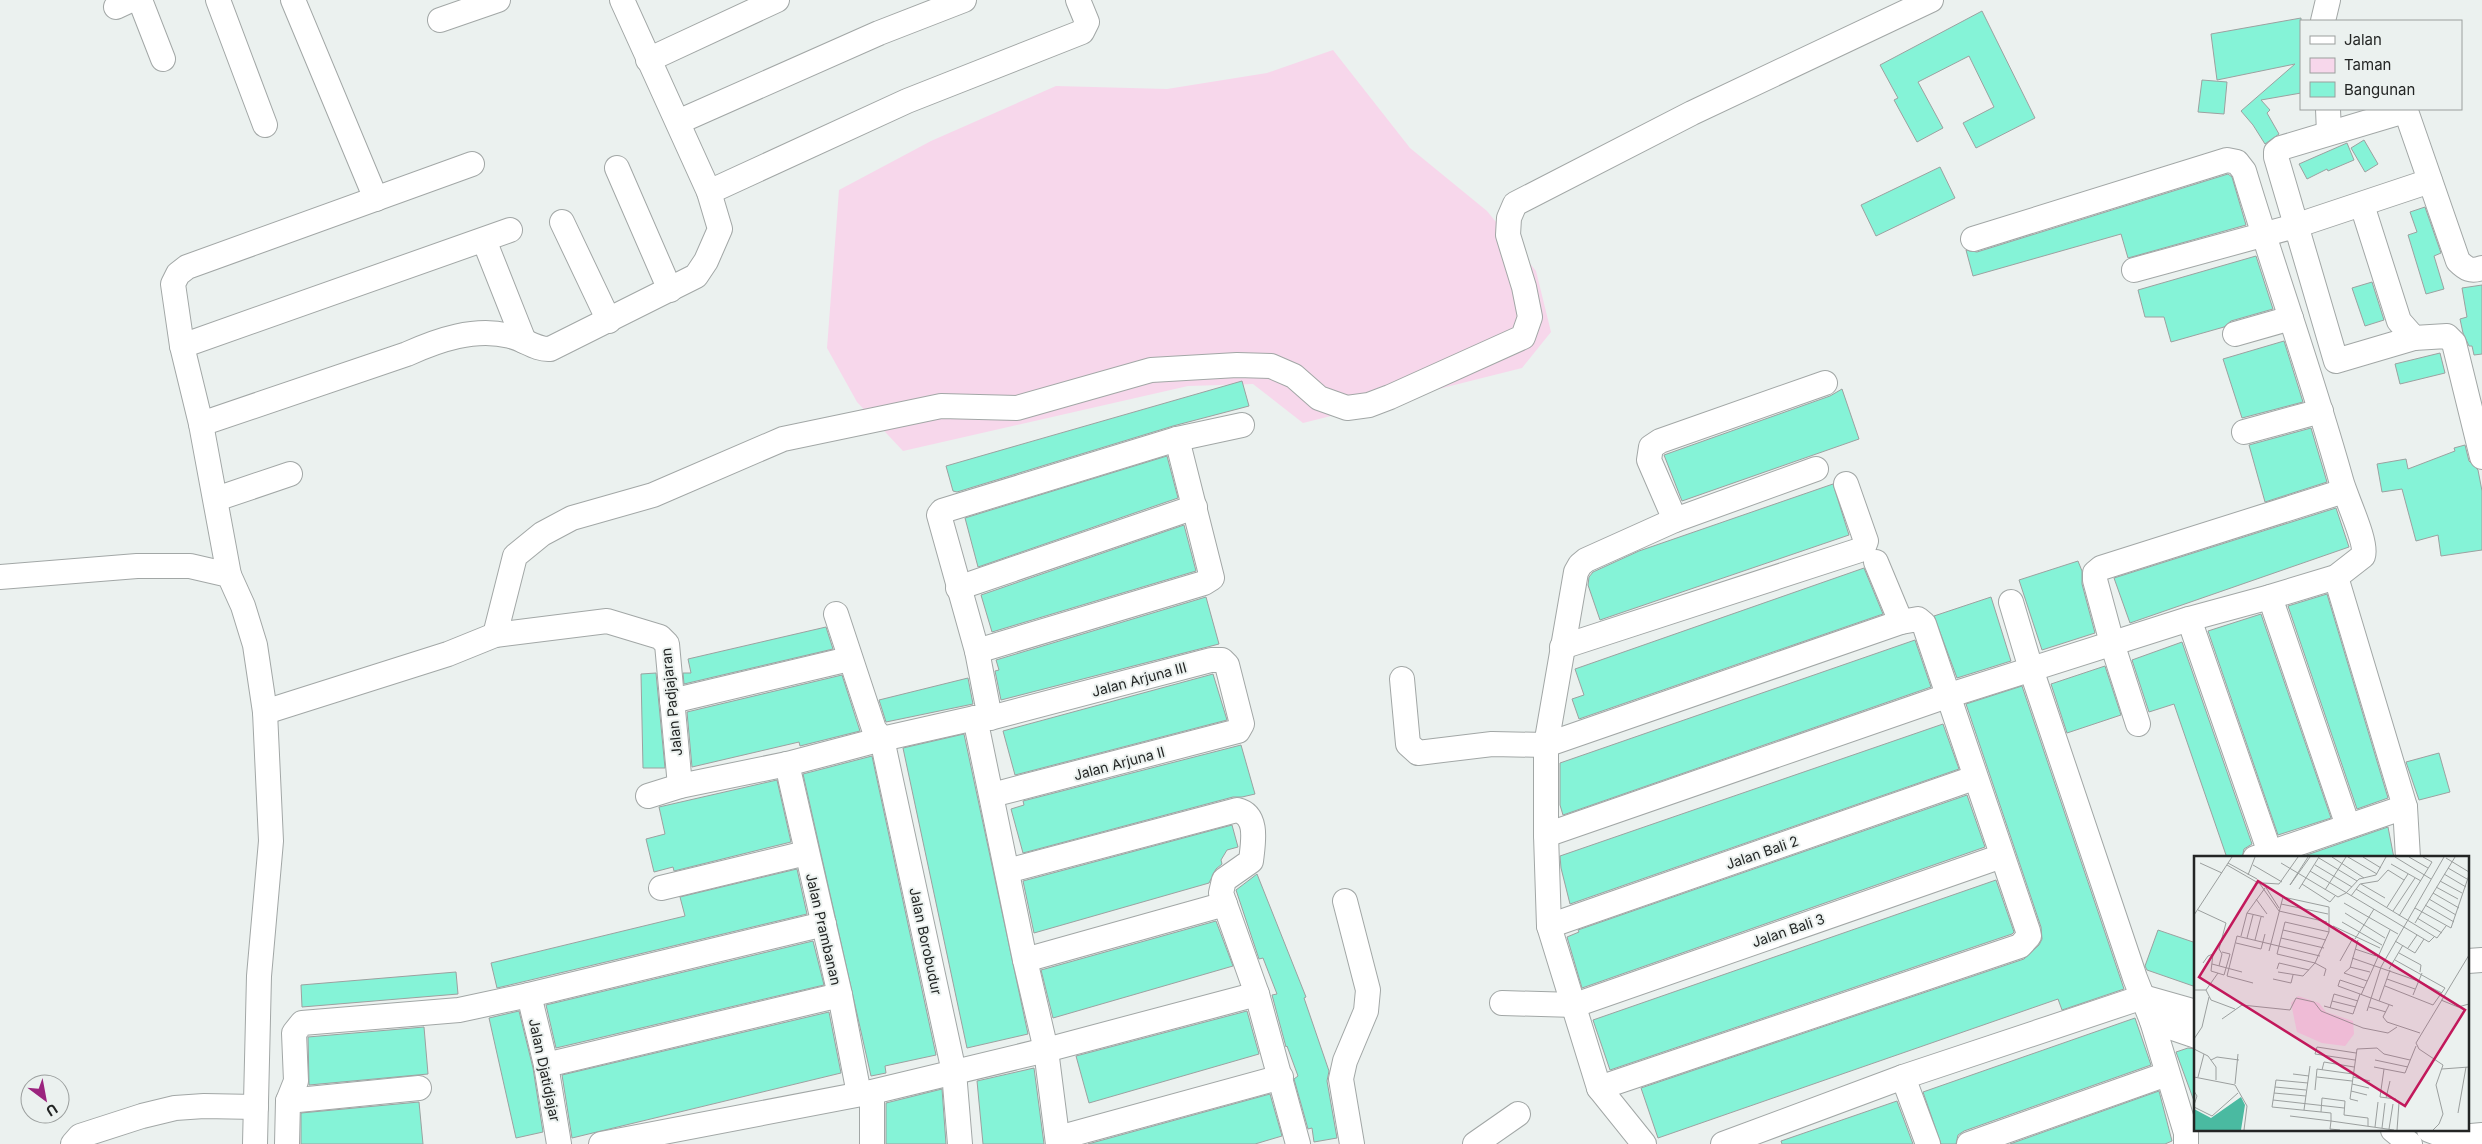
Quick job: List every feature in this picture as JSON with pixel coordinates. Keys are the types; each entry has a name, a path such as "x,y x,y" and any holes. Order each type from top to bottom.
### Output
{"street":[{"path":"140,0 163,59"},
{"path":"218,0 266,125"},
{"path":"293,0 376,199"},
{"path":"440,20 498,0"},
{"path":"201,424 407,354 439,341 477,334 508,335 524,340 542,350 550,349 696,276 706,261 720,229 709,192 622,0"},
{"path":"648,60 776,0"},
{"path":"678,122 879,33 964,0"},
{"path":"709,192 907,101 1082,32 1087,22 1078,0"},
{"path":"495,636 515,556 542,534 572,518 653,495 783,438 941,406 1016,408 1152,370 1237,365 1271,366 1294,376 1319,398 1348,408 1369,405 1390,398 1523,336 1530,317 1524,287 1508,235 1509,218 1515,204 1692,113 1931,0"},
{"path":"2323,20 2328,0"},
{"path":"2328,110 2329,133"},
{"path":"2482,268 2476,270 2466,269 2458,262 2407,114 2398,113 2329,133 2281,148 2276,152 2336,361 2414,338 2447,336 2454,343 2482,457"},
{"path":"1546,835 1947,696 2189,619 2270,598 2336,577 2358,561 2365,552 2344,490 2322,411 2244,171 2237,162 2227,160 1973,239"},
{"path":"255,1144 259,976 271,840 265,712 255,645 243,606 230,575 201,424 182,346 173,284 178,274 187,267 472,164"},
{"path":"617,168 670,290"},
{"path":"2134,270 2296,226 2430,181"},
{"path":"2362,205 2399,321 2414,338"},
{"path":"562,222 609,321"},
{"path":"182,346 510,230"},
{"path":"484,240 524,340"},
{"path":"2235,334 2291,318"},
{"path":"1675,520 1649,460 1651,447 1660,441 1826,383"},
{"path":"2244,432 2322,411"},
{"path":"1242,425 1176,439 942,511 939,516 977,651 992,795 1025,960 1046,1050 1058,1141 1281,1077"},
{"path":"977,651 1204,583 1212,578 1176,439"},
{"path":"1644,1144 1599,1088 1575,1005 1549,926 1546,745 1562,647 1580,564 1675,520 1816,469"},
{"path":"216,499 290,474"},
{"path":"1562,647 1863,549 1866,541 1846,484"},
{"path":"2138,724 2112,643 2095,580 2095,573 2100,568 2344,490"},
{"path":"958,588 1195,507"},
{"path":"1876,562 1901,622"},
{"path":"0,577 137,566 190,566 230,575"},
{"path":"2336,577 2405,807 2408,856"},
{"path":"2270,598 2348,826"},
{"path":"2011,602 2031,669 2152,1021 2166,1074 2186,1133 2186,1144"},
{"name":"Jalan Borobudur","path":"836,614 849,659 874,729 882,738 954,1072 960,1144"},
{"path":"1402,679 1408,744 1418,753 1492,744 1546,745 1901,622 1918,619 1924,624 1974,778 2029,936 2020,946 1599,1088"},
{"path":"2189,619 2263,855 2405,807"},
{"name":"Jalan Padjajaran","path":"265,712 448,654 495,636 607,621 660,637 667,644 680,786"},
{"path":"672,701 849,659"},
{"name":"Jalan Arjuna III","path":"983,718 1211,660 1222,660 1227,665 1242,724"},
{"path":"648,796 680,786 787,764 882,738 983,718"},
{"name":"Jalan Arjuna II","path":"992,795 1230,734 1238,731 1242,724"},
{"name":"Jalan Prambanan","path":"787,764 806,853 865,1093 872,1144"},
{"name":"Jalan Bali 2","path":"1549,926 1974,778"},
{"path":"1007,871 1237,810 1245,812 1251,819 1253,844 1251,861 1224,880 1221,893 1257,994 1298,1144"},
{"path":"662,888 806,853"},
{"name":"Jalan Bali 3","path":"1575,1005 2002,856"},
{"path":"1345,901 1368,990 1366,1011 1345,1061 1341,1079 1352,1144"},
{"path":"1025,960 1225,904"},
{"path":"287,1144 288,1101 296,1081 294,1032 302,1023 459,1010 824,924"},
{"path":"601,1144 865,1093 1046,1050 1257,994"},
{"name":"Jalan Djatidjajar","path":"529,995 546,1065 559,1144"},
{"path":"546,1065 840,995"},
{"path":"1723,1144 1903,1077 2143,997 2194,1011"},
{"path":"1502,1004 1575,1005"},
{"path":"2152,1021 2194,1035"},
{"path":"1969,1144 2166,1074"},
{"path":"1903,1077 1928,1144"},
{"path":"288,1101 419,1088"},
{"path":"53,1144 76,1140 142,1116 175,1108 204,1106 256,1107"},
{"path":"1475,1144 1518,1114"},
{"path":"2395,1132 2410,1144"},
{"path":"2434,1132 2450,1138 2482,1135"}],"green space":[{"path":"1333,50 1410,148 1487,211 1536,271 1551,332 1522,368 1303,423 1253,384 1188,386 903,451 857,402 827,348 839,190 931,141 1056,86 1167,89 1267,73"}],"building":[{"path":"1982,11 2035,118 1976,148 1963,123 1994,107 1969,56 1918,82 1943,128 1917,142 1894,100 1898,98 1880,65"},
{"path":"2301,18 2300,93 2261,100 2270,110 2267,113 2279,134 2265,144 2241,111 2295,64 2217,80 2211,34"},
{"path":"2202,80 2227,82 2224,114 2198,112"},
{"path":"2364,140 2378,164 2365,172 2351,148"},
{"path":"2347,143 2354,160 2328,171 2327,169 2307,179 2299,164"},
{"path":"1940,167 1955,198 1876,236 1861,205"},
{"path":"2228,174 2232,177 2246,225 2128,258 2121,234 1973,276 1966,250 1977,252"},
{"path":"2425,207 2441,253 2434,256 2444,289 2426,294 2408,235 2417,232 2410,212"},
{"path":"2256,256 2273,309 2231,321 2224,327 2171,342 2164,317 2145,317 2138,290"},
{"path":"2372,282 2384,320 2365,326 2352,288"},
{"path":"2482,285 2482,354 2474,355 2472,346 2469,346 2463,333 2460,319 2467,317 2462,288"},
{"path":"2284,341 2303,402 2242,418 2223,359"},
{"path":"2440,353 2445,373 2400,384 2395,364"},
{"path":"1242,381 1249,406 1173,426 957,492 953,491 946,466"},
{"path":"1842,389 1859,439 1682,501 1664,455 1830,396"},
{"path":"2311,428 2327,482 2265,502 2249,445"},
{"path":"2465,445 2469,461 2478,470 2482,491 2482,550 2441,556 2438,535 2416,541 2402,489 2382,492 2377,464 2406,459 2408,469 2455,451 2454,448"},
{"path":"1167,456 1178,498 978,567 965,518"},
{"path":"1833,484 1849,535 1600,620 1588,585 1589,577 1593,572 1639,551"},
{"path":"2336,508 2349,547 2130,623 2114,578"},
{"path":"1184,525 1196,571 992,632 981,595"},
{"path":"2078,561 2082,571 2082,584 2095,633 2042,650 2019,580"},
{"path":"1864,568 1883,614 1579,719 1572,699 1584,695 1575,669"},
{"path":"2327,594 2388,798 2357,809 2288,606"},
{"path":"1206,597 1219,644 1001,700 995,671 999,670 996,660"},
{"path":"1991,597 2011,661 1957,678 1934,616"},
{"path":"2261,614 2331,818 2278,835 2208,631"},
{"path":"826,627 833,649 684,684 683,673 691,673 688,659"},
{"path":"1915,640 1931,687 1563,815 1560,805 1560,763"},
{"path":"2182,642 2252,844 2244,849 2242,856 2226,856 2174,704 2149,712 2132,660"},
{"path":"2105,666 2121,715 2067,733 2051,684"},
{"path":"656,673 665,768 643,768 641,674"},
{"path":"1213,674 1227,720 1015,775 1003,731"},
{"path":"842,675 860,731 800,746 799,742 692,767 687,712"},
{"path":"968,678 973,704 886,722 879,700"},
{"path":"2022,686 2124,989 2062,1010 2058,999 1658,1138 1641,1088 2024,959 2039,945 2042,939 2041,927 1966,704"},
{"path":"1943,724 1959,769 1570,904 1560,856"},
{"path":"964,734 1028,1034 967,1048 903,748"},
{"path":"1241,745 1255,794 1233,797 1023,853 1011,809 1024,805 1023,801"},
{"path":"2439,753 2450,792 2419,800 2406,762"},
{"path":"872,756 936,1055 885,1066 886,1073 871,1076 803,774"},
{"path":"777,780 791,842 674,871 673,867 654,872 646,839 665,834 659,807"},
{"path":"1967,795 1985,847 1582,988 1567,937 1579,932 1578,930"},
{"path":"1232,825 1238,847 1227,850 1221,860 1222,864 1216,869 1209,883 1034,933 1023,881"},
{"path":"2388,827 2394,856 2304,856"},
{"path":"797,869 807,914 497,988 491,963 685,916 680,897"},
{"path":"1257,874 1306,997 1304,998 1329,1071 1327,1081 1337,1138 1314,1142 1312,1128 1308,1129 1294,1079 1298,1076 1286,1047 1272,995 1277,994 1263,958 1259,959 1236,890"},
{"path":"1996,880 2014,932 2012,934 1610,1070 1593,1020"},
{"path":"1216,921 1233,966 1053,1018 1041,970"},
{"path":"2158,930 2194,942 2194,986 2147,970 2145,966"},
{"path":"813,941 824,985 556,1048 546,1005"},
{"path":"456,972 458,994 302,1007 301,985"},
{"path":"519,1011 533,1068 543,1132 516,1138 489,1018"},
{"path":"1247,1011 1259,1054 1089,1103 1076,1056"},
{"path":"829,1012 841,1073 572,1138 562,1075"},
{"path":"2135,1018 2151,1065 1964,1131 1958,1135 1956,1144 1941,1144 1923,1092"},
{"path":"424,1027 428,1074 309,1085 308,1037"},
{"path":"2188,1048 2194,1049 2194,1101 2176,1052"},
{"path":"1034,1068 1044,1144 983,1144 977,1081"},
{"path":"942,1089 946,1144 886,1144 886,1103"},
{"path":"2159,1091 2172,1141 2165,1144 2010,1144"},
{"path":"1270,1094 1282,1136 1255,1144 1088,1144"},
{"path":"1897,1101 1913,1144 1782,1144 1781,1141"},
{"path":"419,1102 423,1144 301,1144 301,1113"}]}
